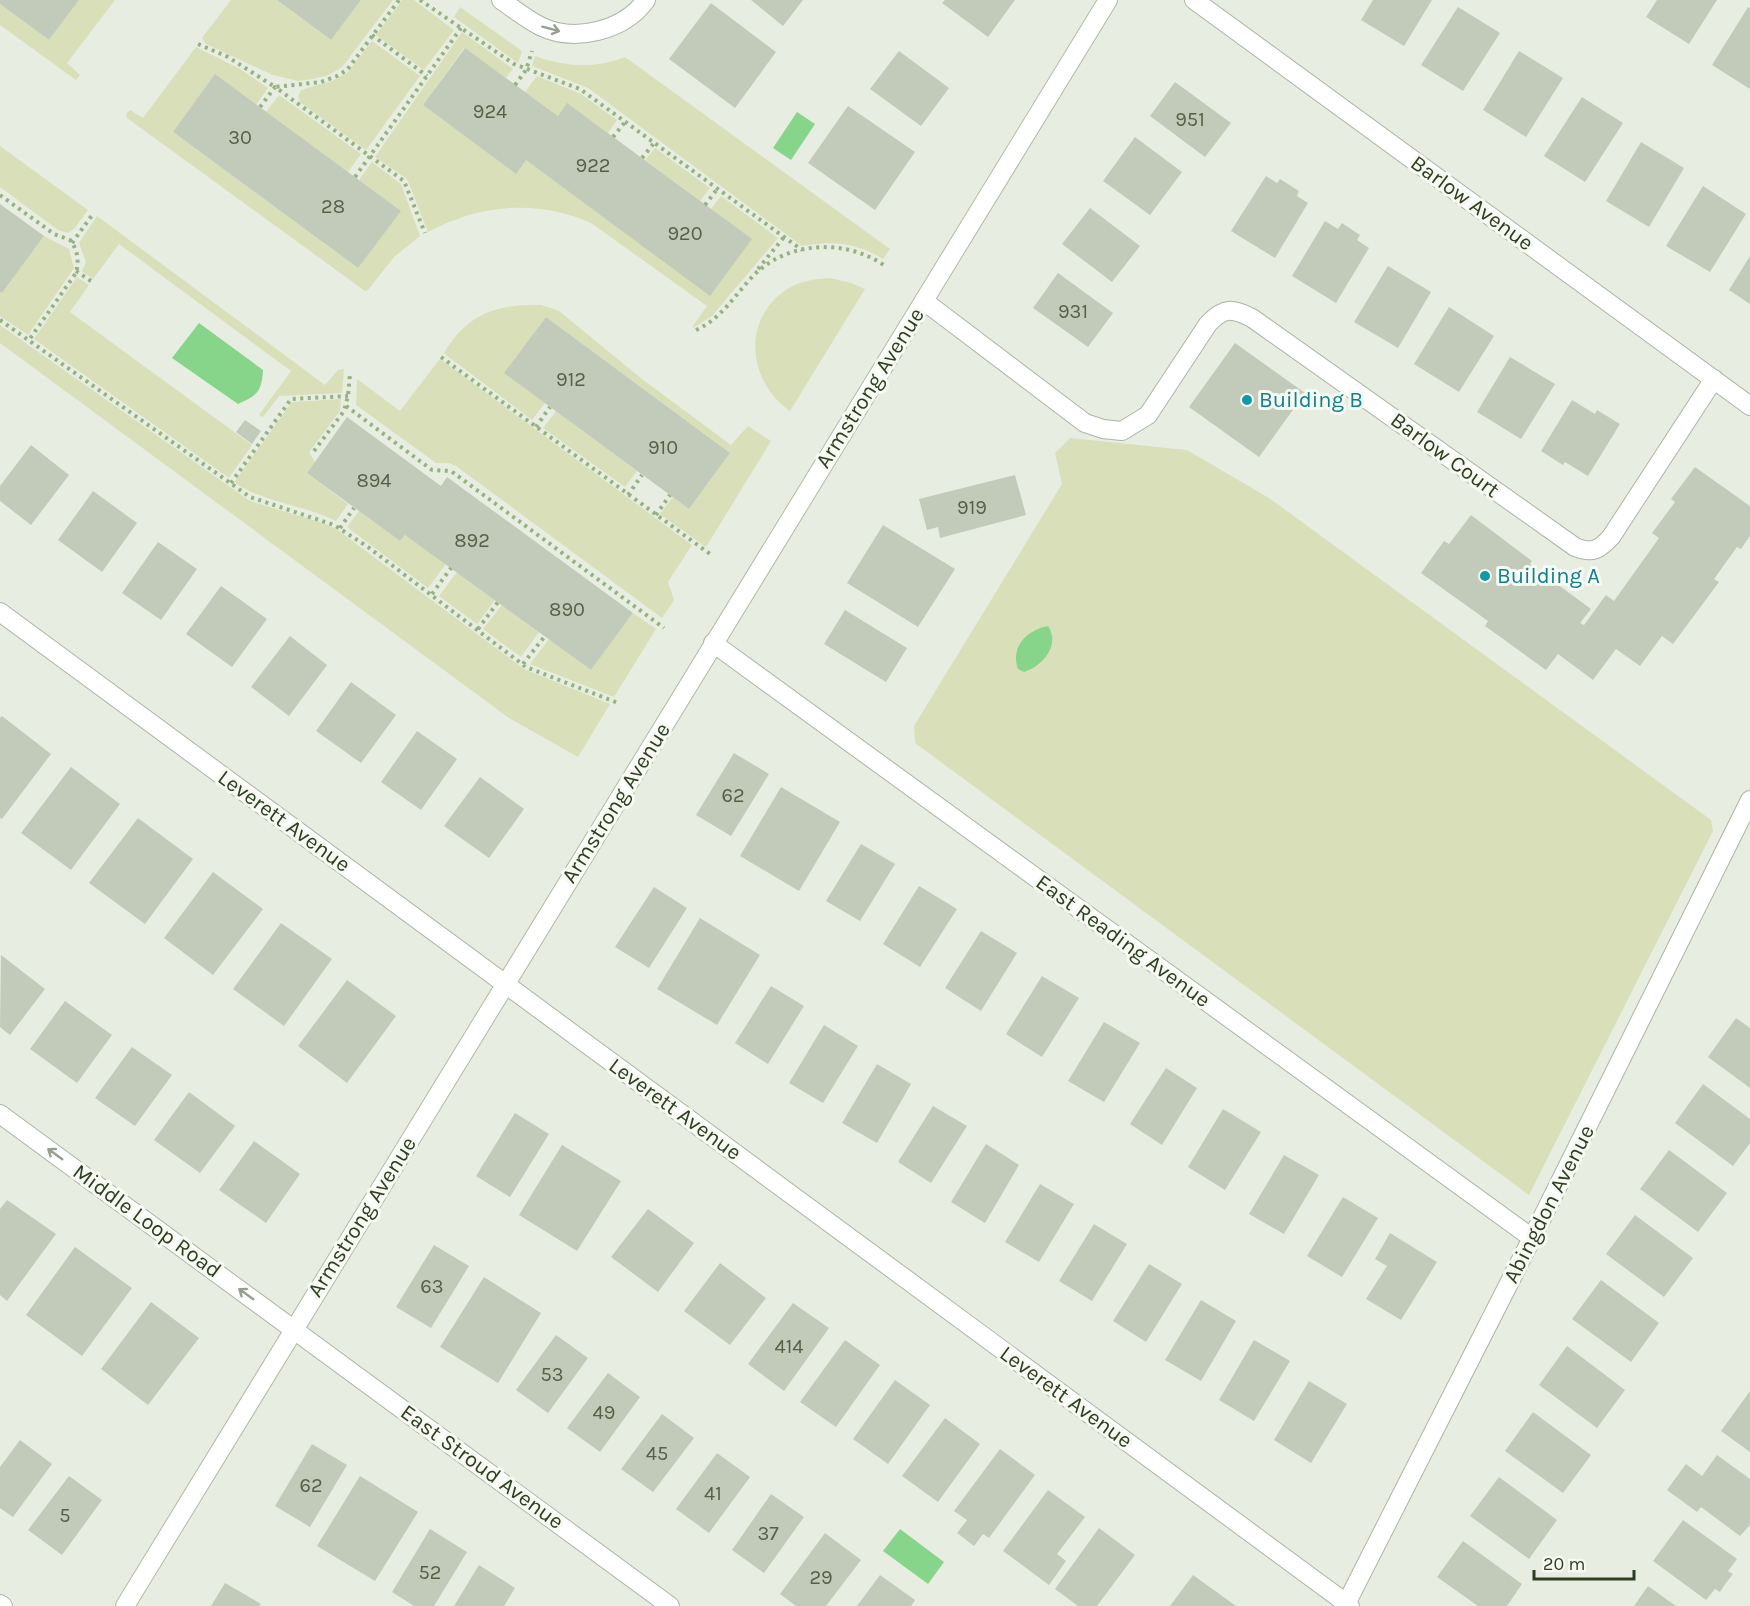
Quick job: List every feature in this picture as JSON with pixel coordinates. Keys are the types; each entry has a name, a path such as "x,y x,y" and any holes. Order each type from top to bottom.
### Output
{"street":[{"path":"501,0 542,27 568,34 596,32 623,21 645,0"},
{"name":"Armstrong Avenue","path":"125,1606 293,1328 1108,0"},
{"name":"Barlow Avenue","path":"1194,0 1750,406"},
{"name":"Barlow Court","path":"924,300 1085,423 1103,429 1122,431 1148,415 1216,315 1226,310 1238,311 1262,324 1575,547 1584,551 1594,551 1611,537 1714,380"},
{"name":"Leverett Avenue","path":"0,612 1347,1605"},
{"name":"East Reading Avenue","path":"713,643 1532,1238"},
{"name":"Abingdon Avenue","path":"1347,1605 1750,800"},
{"name":"Middle Loop Road","path":"0,1114 293,1328"},
{"name":"East Stroud Avenue","path":"293,1328 670,1606"}],"path":[{"path":"260,107 274,87 321,82 347,70 399,0"},
{"path":"420,0 514,64 580,89 802,250"},
{"path":"355,177 461,28"},
{"path":"372,35 427,76"},
{"path":"198,44 228,57 274,87 404,181 425,233"},
{"path":"515,85 526,70 532,51"},
{"path":"614,137 625,122"},
{"path":"642,158 654,143"},
{"path":"705,205 718,188"},
{"path":"0,195 54,234 72,243 79,264 29,340"},
{"path":"72,243 93,214"},
{"path":"696,330 717,318 784,237"},
{"path":"754,275 773,262 802,250 828,246 842,247 872,257 885,266"},
{"path":"76,271 91,281"},
{"path":"0,320 250,497 340,528 526,667 618,703"},
{"path":"441,357 710,554"},
{"path":"314,451 344,411 350,374"},
{"path":"231,483 291,399 348,396"},
{"path":"346,406 432,470 451,471 664,628"},
{"path":"536,428 550,407"},
{"path":"628,495 642,475"},
{"path":"656,515 670,495"},
{"path":"340,528 354,508"},
{"path":"432,595 452,568"},
{"path":"478,629 498,602"},
{"path":"523,664 544,636"}],"shaded area":[{"path":"79,0 115,0 67,63 80,75 76,80 0,25 0,4 49,40"},
{"path":"231,0 277,0 331,40 361,0 393,0 342,67 329,75 298,81 273,75 206,44 202,38"},
{"path":"402,0 414,0 454,30 424,70 376,35"},
{"path":"460,7 522,51 518,63 454,17"},
{"path":"462,32 513,69 506,78 464,48 423,105 515,173 526,160 618,227 711,209 721,196 778,238 712,316 693,328 707,306 591,223 571,215 550,210 509,208 468,215 428,232 407,179 375,157"},
{"path":"372,41 420,76 366,150 301,103 298,97 301,90 332,81 347,73"},
{"path":"196,47 240,69 268,88 256,105 215,75 173,132 358,268 400,211 359,180 372,162 401,184 420,236 394,257 368,290 365,291 127,118 126,114 130,110 143,118"},
{"path":"535,56 580,65 614,61 625,57 890,249 883,259 864,249 844,244 823,243 802,246 588,88 532,66"},
{"path":"537,76 581,94 617,120 608,133 568,104 558,116 525,92"},
{"path":"279,95 361,154 348,172 266,112"},
{"path":"797,112 815,124 791,160 773,148"},
{"path":"0,146 88,210 74,229 68,233 58,230 0,187"},
{"path":"655,148 710,188 700,201 645,160"},
{"path":"97,216 325,385 338,370 344,369 342,393 279,396 263,417 259,415 291,371 119,244 93,279 82,271 86,262 79,243"},
{"path":"44,236 69,249 74,268 28,335 0,316 0,292 2,293"},
{"path":"77,277 89,285 70,312 252,445 229,478 34,339"},
{"path":"830,278 865,289 790,411 776,399 765,384 758,368 755,351 756,334 762,317 772,303 786,290 807,281"},
{"path":"541,305 559,311 642,379 731,445 748,426 771,441 706,547 660,514 673,497 689,509 730,453 546,317 505,373 545,403 532,420 444,353 461,331 480,316 502,308"},
{"path":"199,323 263,370 260,388 250,398 238,404 172,358"},
{"path":"0,325 250,501 326,524 339,531 524,669 610,704 578,757 509,718 0,343"},
{"path":"439,360 692,545 668,582 674,600 662,618 456,466 449,463 436,463 356,405 357,379 400,411"},
{"path":"341,399 340,411 309,452 315,462 307,473 348,504 336,521 261,496 236,484 235,481 292,402"},
{"path":"556,411 637,471 625,487 543,428"},
{"path":"1070,438 1187,450 1269,498 1711,820 1713,831 1529,1195 915,743 914,726 1062,484 1055,453"},
{"path":"359,511 400,541 405,535 446,564 428,588 347,527"},
{"path":"457,572 495,600 477,624 439,596"},
{"path":"502,605 539,632 521,657 483,629"},
{"path":"633,613 656,629 614,697 530,664 549,639 591,670"},
{"path":"1048,626 1052,640 1048,654 1031,669 1024,672 1018,669 1016,654 1022,641 1033,631"},
{"path":"900,1529 944,1562 928,1584 883,1551"}],"building":[{"path":"0,0 79,0 49,40 0,4"},
{"path":"277,0 361,0 331,40"},
{"path":"751,0 803,0 783,26"},
{"path":"945,0 1015,0 988,37 942,3"},
{"path":"1373,0 1432,0 1404,46 1361,20"},
{"path":"1657,0 1717,0 1689,44 1646,17"},
{"path":"711,3 776,52 735,108 669,59"},
{"path":"1458,7 1500,33 1463,91 1421,65"},
{"path":"1748,7 1750,8 1750,89 1712,65"},
{"path":"465,48 558,116 567,103 752,239 710,296 526,160 516,174 423,105"},
{"path":"899,51 949,88 921,126 870,89"},
{"path":"1519,51 1563,78 1526,137 1483,110"},
{"path":"215,74 401,211 358,268 173,132"},
{"path":"1175,82 1231,123 1205,157 1150,116"},
{"path":"1582,97 1623,123 1585,182 1544,156"},
{"path":"848,106 915,152 875,210 808,163"},
{"path":"1135,137 1182,172 1150,215 1103,181"},
{"path":"1641,142 1684,168 1649,227 1606,201"},
{"path":"1266,176 1277,183 1280,179 1299,191 1297,196 1308,203 1275,258 1231,231"},
{"path":"1703,186 1746,214 1710,272 1666,246"},
{"path":"0,204 44,236 2,293 0,292"},
{"path":"1090,208 1140,246 1112,282 1062,244"},
{"path":"1325,221 1338,229 1342,223 1360,235 1357,240 1369,248 1336,303 1292,276"},
{"path":"1750,256 1750,304 1729,290"},
{"path":"1388,266 1431,292 1398,348 1354,322"},
{"path":"1058,273 1113,313 1088,347 1033,308"},
{"path":"1449,307 1494,336 1459,392 1414,364"},
{"path":"546,317 730,453 689,509 504,373"},
{"name":"Building B","path":"1235,343 1305,393 1259,457 1189,407"},
{"path":"1510,357 1555,384 1521,439 1477,412"},
{"path":"1572,400 1595,414 1597,410 1620,424 1588,476 1565,462 1563,465 1541,451"},
{"path":"347,417 441,486 447,477 633,613 591,670 405,535 400,541 307,473"},
{"path":"245,420 261,431 252,444 236,432"},
{"path":"31,445 69,475 31,525 0,501 0,486"},
{"name":"Building A","path":"1695,467 1750,506 1750,536 1741,549 1737,547 1714,579 1719,582 1673,644 1662,636 1640,666 1616,649 1593,680 1558,654 1546,670 1485,626 1488,621 1421,573 1444,541 1449,544 1471,515 1532,561 1530,564 1591,609 1580,623 1584,625 1606,595 1614,601 1659,538 1652,533 1675,502 1671,499"},
{"path":"1015,475 1026,515 940,538 938,527 927,530 919,499"},
{"path":"93,491 137,523 102,572 58,540"},
{"path":"883,525 955,569 918,627 847,583"},
{"path":"158,542 197,569 161,620 122,593"},
{"path":"221,586 267,619 232,667 186,634"},
{"path":"845,610 907,648 886,682 824,644"},
{"path":"290,636 327,665 289,716 251,687"},
{"path":"351,682 396,715 361,763 316,731"},
{"path":"2,716 51,754 2,819 0,818 0,718"},
{"path":"417,731 457,759 421,810 381,782"},
{"path":"734,753 769,774 731,836 696,815"},
{"path":"71,767 120,804 71,870 21,833"},
{"path":"480,777 524,809 489,858 444,826"},
{"path":"781,787 840,822 799,891 740,856"},
{"path":"138,818 193,859 145,924 89,883"},
{"path":"861,844 895,864 860,921 826,901"},
{"path":"213,872 263,909 213,975 164,938"},
{"path":"919,886 957,909 920,967 883,944"},
{"path":"654,887 687,908 649,968 615,947"},
{"path":"700,918 760,955 717,1025 657,989"},
{"path":"281,923 332,959 284,1026 233,989"},
{"path":"981,931 1017,953 981,1011 945,988"},
{"path":"1,955 45,989 10,1035 0,1027"},
{"path":"1042,976 1079,998 1042,1057 1006,1034"},
{"path":"347,980 396,1016 347,1083 298,1046"},
{"path":"771,986 804,1006 768,1064 735,1043"},
{"path":"65,1001 112,1035 77,1083 30,1049"},
{"path":"1736,1018 1750,1028 1750,1088 1708,1057"},
{"path":"1104,1022 1140,1043 1104,1102 1068,1081"},
{"path":"824,1025 858,1046 823,1103 789,1083"},
{"path":"132,1047 172,1075 135,1126 95,1098"},
{"path":"877,1064 911,1084 877,1143 842,1123"},
{"path":"1166,1068 1197,1088 1162,1145 1130,1124"},
{"path":"1703,1084 1750,1119 1750,1143 1733,1166 1675,1123"},
{"path":"189,1092 235,1126 200,1173 154,1140"},
{"path":"933,1106 967,1126 931,1183 898,1162"},
{"path":"1223,1109 1261,1132 1225,1190 1188,1167"},
{"path":"515,1113 549,1134 510,1197 476,1176"},
{"path":"254,1141 300,1174 266,1223 219,1190"},
{"path":"986,1144 1019,1165 985,1223 951,1202"},
{"path":"562,1145 621,1181 577,1251 519,1215"},
{"path":"1669,1150 1727,1193 1698,1232 1640,1189"},
{"path":"1284,1155 1319,1175 1284,1234 1249,1214"},
{"path":"1040,1184 1074,1204 1039,1262 1005,1242"},
{"path":"1343,1197 1378,1218 1342,1277 1307,1256"},
{"path":"7,1200 56,1234 7,1301 0,1295 0,1209"},
{"path":"648,1209 694,1243 658,1292 611,1257"},
{"path":"1635,1215 1693,1258 1664,1297 1606,1254"},
{"path":"1094,1224 1127,1244 1092,1301 1059,1281"},
{"path":"1390,1233 1437,1262 1401,1320 1366,1299 1387,1266 1375,1259"},
{"path":"434,1245 469,1266 431,1328 396,1307"},
{"path":"75,1247 132,1288 82,1356 26,1315"},
{"path":"720,1263 766,1298 730,1345 684,1311"},
{"path":"1149,1264 1182,1284 1146,1342 1113,1321"},
{"path":"484,1277 541,1313 498,1383 440,1347"},
{"path":"1601,1280 1659,1323 1631,1362 1572,1319"},
{"path":"1201,1300 1236,1321 1201,1381 1165,1360"},
{"path":"151,1302 199,1338 148,1405 101,1369"},
{"path":"793,1303 829,1328 784,1391 748,1364"},
{"path":"556,1335 588,1358 548,1413 516,1390"},
{"path":"845,1340 880,1365 836,1427 800,1402"},
{"path":"1254,1340 1290,1361 1254,1421 1219,1400"},
{"path":"1567,1346 1625,1390 1597,1428 1539,1385"},
{"path":"608,1373 640,1397 600,1452 567,1428"},
{"path":"895,1380 930,1405 888,1464 853,1439"},
{"path":"1309,1381 1347,1404 1311,1463 1274,1440"},
{"path":"1750,1391 1750,1452 1721,1431"},
{"path":"1533,1412 1591,1455 1563,1493 1505,1451"},
{"path":"662,1414 694,1438 653,1492 621,1469"},
{"path":"945,1418 980,1444 938,1502 902,1476"},
{"path":"20,1440 52,1464 13,1517 0,1508 0,1467"},
{"path":"312,1444 347,1465 310,1527 275,1506"},
{"path":"1000,1449 1035,1475 989,1538 983,1534 974,1546 957,1533 967,1520 954,1511"},
{"path":"717,1453 750,1477 709,1533 676,1509"},
{"path":"1717,1455 1750,1479 1750,1525 1740,1536 1701,1507 1697,1512 1667,1490 1686,1464 1702,1476"},
{"path":"69,1476 102,1500 62,1555 28,1530"},
{"path":"360,1476 418,1512 375,1581 317,1546"},
{"path":"1499,1477 1557,1520 1529,1559 1470,1516"},
{"path":"1048,1490 1085,1517 1057,1554 1066,1561 1049,1585 1003,1551"},
{"path":"771,1494 804,1517 764,1573 732,1550"},
{"path":"1683,1520 1737,1559 1728,1571 1733,1574 1720,1592 1715,1589 1706,1600 1653,1561"},
{"path":"1099,1528 1135,1555 1097,1606 1078,1606 1055,1589"},
{"path":"430,1529 467,1552 434,1606 414,1606 392,1592"},
{"path":"825,1533 861,1560 826,1606 796,1606 780,1594"},
{"path":"1463,1541 1522,1584 1507,1606 1478,1606 1437,1577"},
{"path":"479,1565 515,1588 504,1606 454,1606"},
{"path":"880,1575 915,1600 911,1606 857,1606"},
{"path":"1193,1575 1236,1606 1170,1606"},
{"path":"225,1583 261,1604 259,1606 211,1606"},
{"path":"1648,1586 1676,1606 1634,1606"}],"place":[{"name":"Building B","path":"1247,400"},
{"name":"Building A","path":"1485,576"}]}
